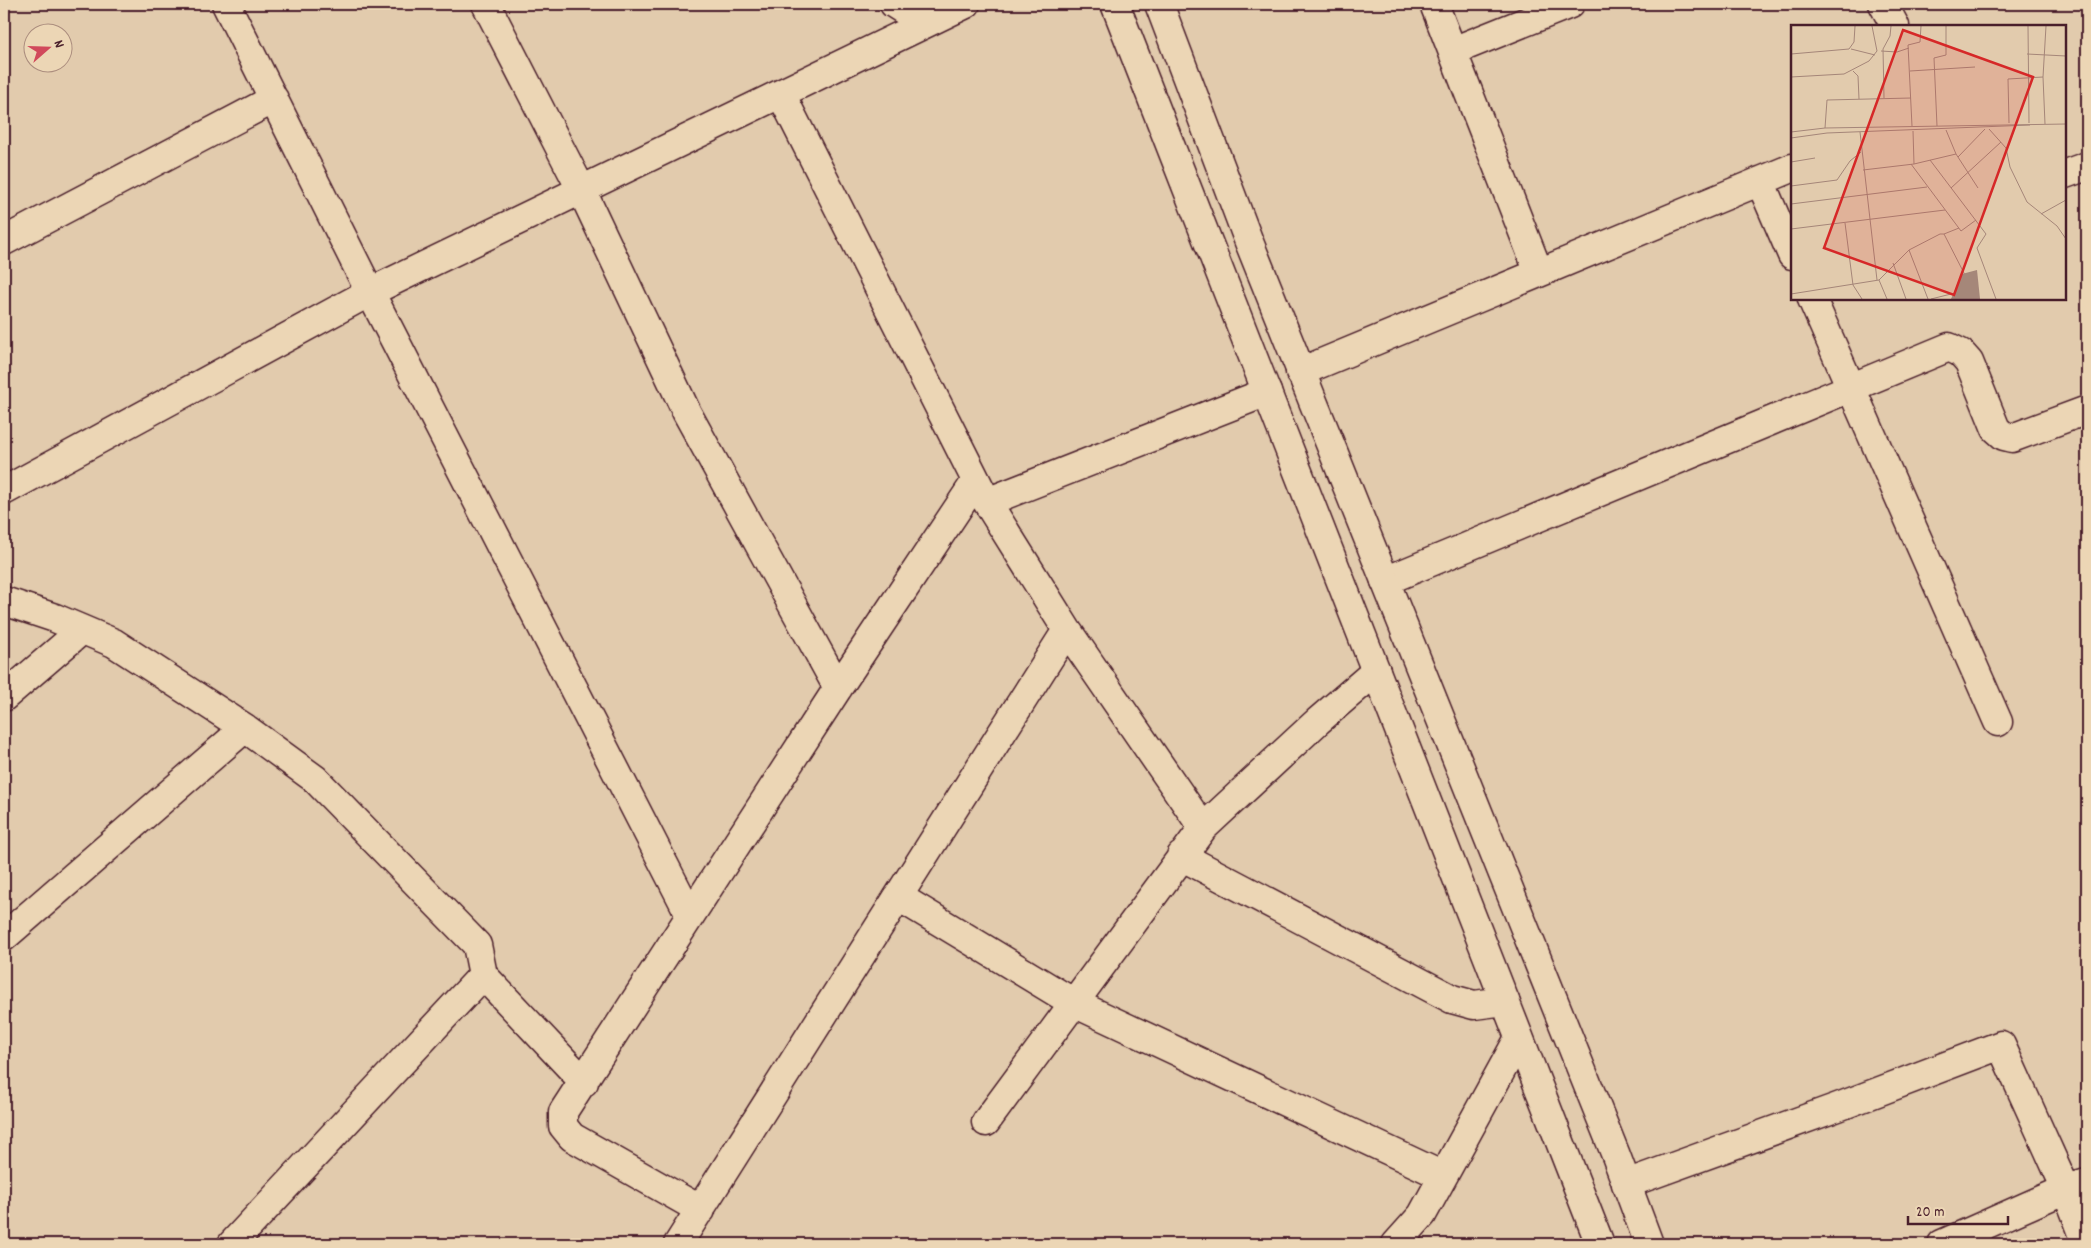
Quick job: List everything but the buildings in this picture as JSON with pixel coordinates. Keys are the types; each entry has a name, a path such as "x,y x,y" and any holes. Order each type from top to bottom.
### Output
{"street":[{"path":"226,4 370,292 690,915"},
{"path":"486,4 582,191 687,413 838,688"},
{"path":"894,4 924,23"},
{"path":"4,490 370,292 966,4"},
{"path":"1115,4 1600,1244"},
{"path":"1159,4 1300,372 1649,1244"},
{"path":"1434,4 1539,273"},
{"path":"1453,52 1570,4"},
{"path":"1883,4 1894,25"},
{"path":"781,94 981,491 1067,630 1203,828"},
{"path":"4,241 274,100"},
{"path":"2066,174 2087,166"},
{"path":"1300,372 1791,168"},
{"path":"1760,181 1791,252"},
{"path":"1812,300 1998,722"},
{"path":"1385,581 1852,389 1949,347 1961,353 1969,362 1996,429 2004,436 2012,438 2087,410"},
{"path":"701,1210 572,1138 563,1126 563,1112 838,688 981,491 1267,392"},
{"path":"4,601 55,618 114,644 245,728 315,780 477,945 483,975 584,1082"},
{"path":"4,697 82,630"},
{"path":"678,1244 1067,630"},
{"path":"986,1122 1203,828 1318,721 1376,671"},
{"path":"4,937 245,728"},
{"path":"1181,856 1452,999 1474,1005 1505,1001"},
{"path":"899,897 1074,1003 1443,1176"},
{"path":"232,1244 483,975"},
{"path":"1396,1244 1422,1215 1519,1038"},
{"path":"1626,1184 1838,1107 2001,1044 2077,1186 2087,1244"},
{"path":"1942,1244 2077,1186"}]}
